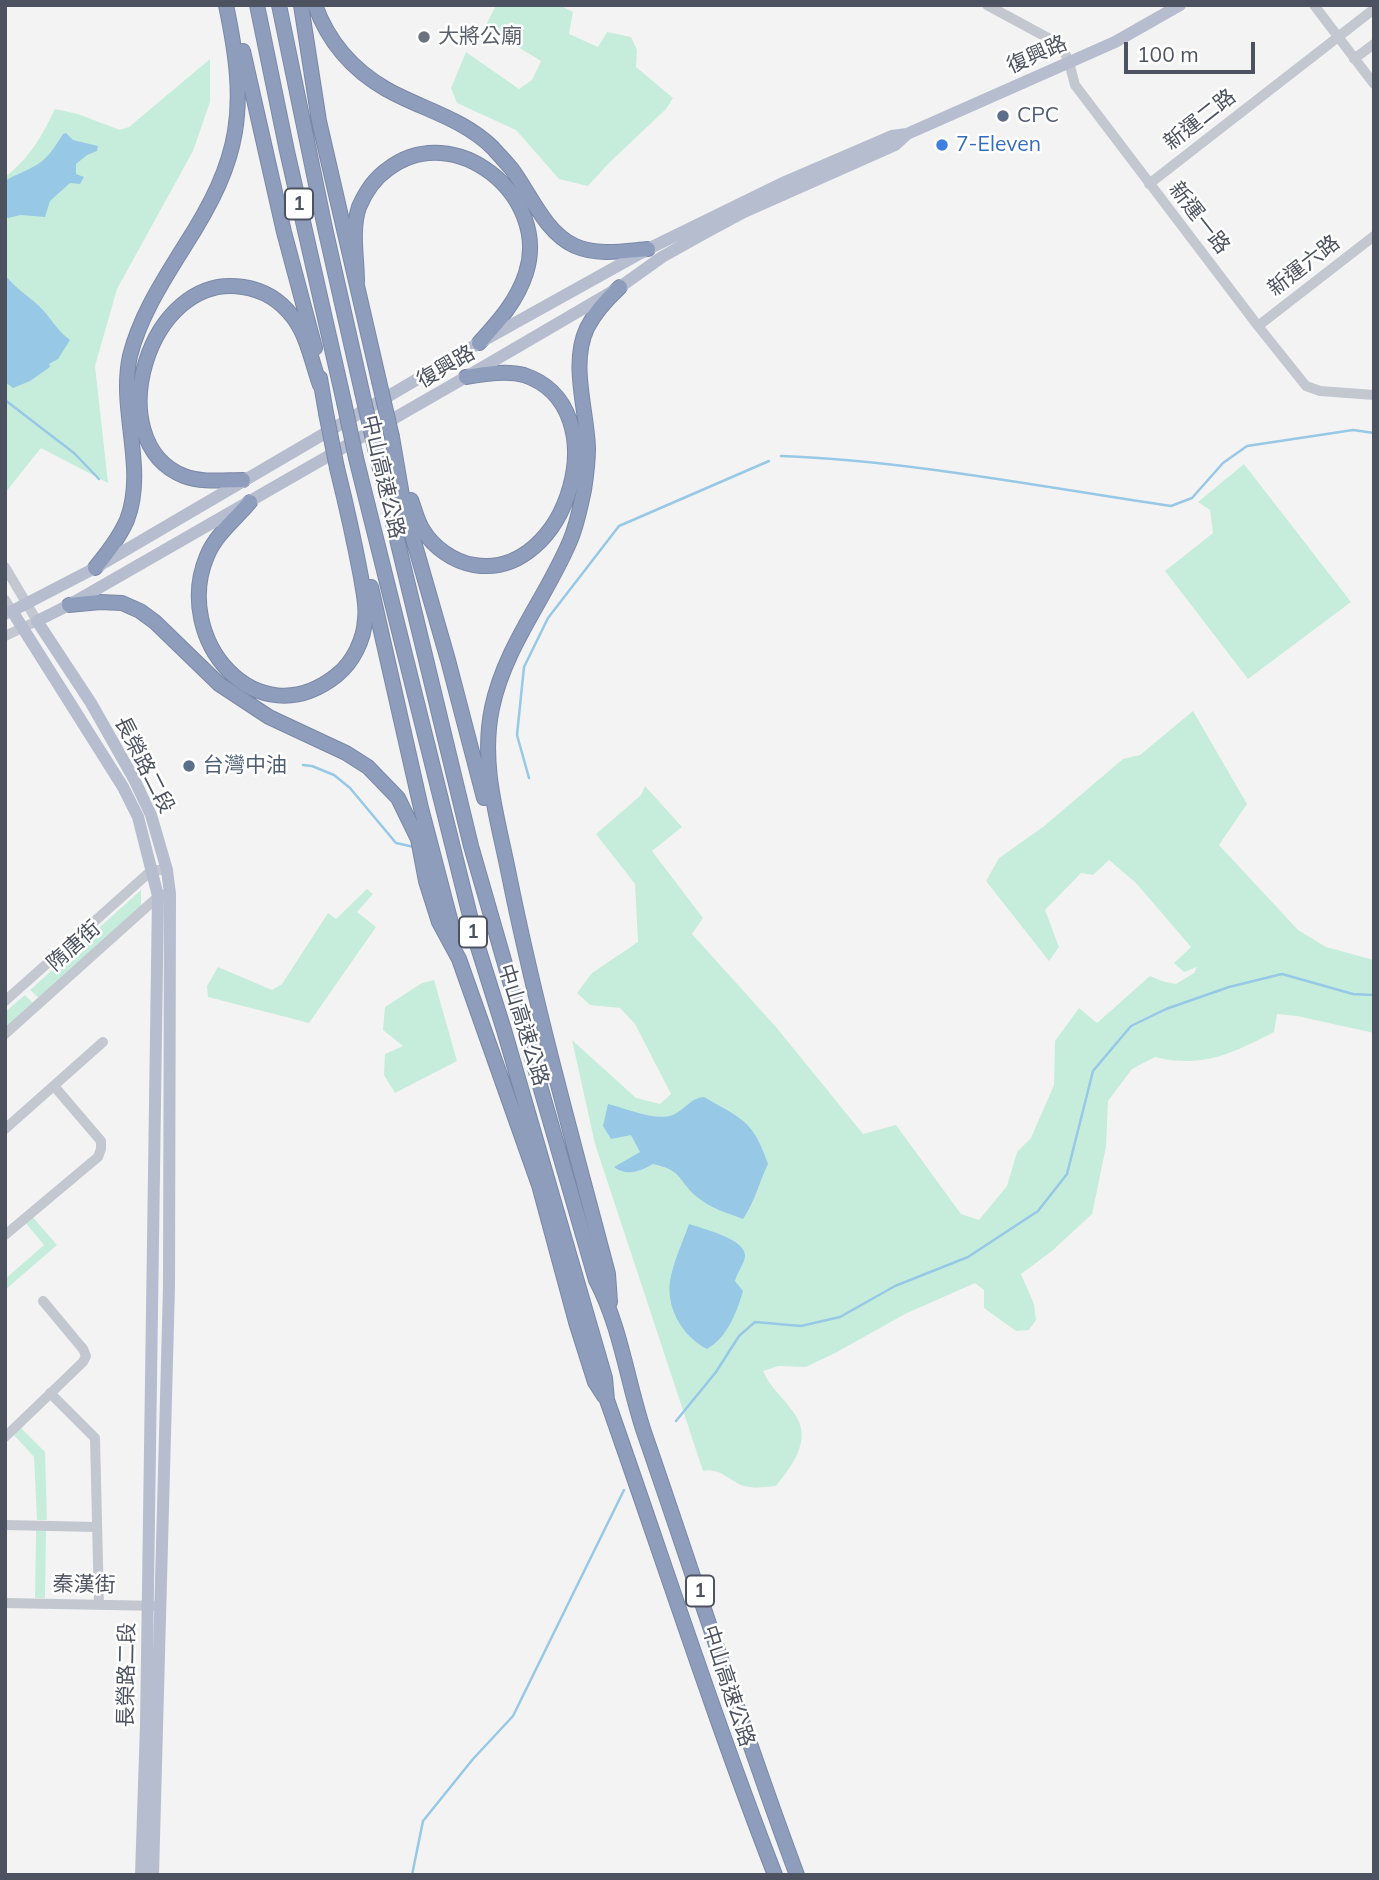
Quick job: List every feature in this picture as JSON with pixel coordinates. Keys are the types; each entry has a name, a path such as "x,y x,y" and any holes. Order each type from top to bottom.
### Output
{"highway":[{"path":"95,568 116,541 130,509 133,466 127,386 130,358 138,331 152,302 217,192 235,138 238,113 237,64 226,5"},
{"path":"233,5 284,232 319,366 320,385"},
{"name":"中山高速公路","path":"257,5 356,458 477,944 563,1228 605,1378 607,1400 731,1761 775,1875"},
{"name":"中山高速公路","path":"279,5 324,228 471,846 596,1280 610,1306 642,1424 751,1752 797,1875"},
{"path":"301,5 320,121 350,263 357,282 392,437 404,507 471,741 505,884 512,899"},
{"path":"314,5 329,36 366,75 387,89 468,129 491,146 513,172 546,220 572,245 591,251 608,252 648,249"},
{"path":"357,282 355,235 359,207 369,189 383,173 396,163 414,155 435,152 471,159 486,167 513,197 527,228 530,249 527,270 519,291 508,311 479,343"},
{"path":"243,480 209,481 184,476 163,461 148,442 140,421 140,395 146,362 165,322 180,304 199,293 220,286 260,290 278,301 293,317 320,385 359,557 366,620 354,656 328,682 294,695 277,694 243,684 226,670 204,635 199,614 198,593 208,553 226,527 250,502"},
{"path":"610,1306 608,1274 557,1087 512,899 492,800 488,745 492,710 507,660 561,561 579,514 588,449 581,352 586,329 620,287"},
{"path":"398,466 423,530 440,550 463,563 487,568 509,563 529,552 545,537 559,515 575,466 576,445 572,423 562,402 544,384 522,374 491,373 466,377"},
{"path":"359,557 366,570 374,600 458,959 539,1185 595,1382 607,1400"},
{"path":"69,605 121,603 140,611 155,622 219,684 244,702 269,717 346,753 368,767 398,798 409,818 418,839 426,881 439,922 458,959"}],"main road":[{"name":"復興路","path":"7,609 26,603 95,568 479,343 648,249 785,181 892,136 906,134 1115,42 1180,5"},
{"name":"復興路","path":"37,621 466,377 620,287 662,257 713,228 895,145 906,134"},
{"name":"長榮路二段","path":"7,609 22,628 123,787 138,817 158,896 164,1005"},
{"name":"長榮路二段","path":"37,621 91,703 134,779 151,815 169,886 152,1328 150,1476 154,1606 153,1875"},
{"name":"長榮路二段","path":"141,1875 146,1725 164,1478 168,1326 162,1120"},
{"path":"152,1328 168,1326"},
{"path":"150,1476 164,1478"}],"street":[{"name":"新運一路","path":"987,5 1061,45 1075,85 1258,326 1307,386 1312,390 1374,395"},
{"path":"1314,5 1374,84"},
{"name":"新運二路","path":"1149,184 1374,9"},
{"path":"1354,59 1374,44"},
{"name":"新運六路","path":"1258,326 1374,236"},
{"name":"長榮路二段","path":"5,567 37,621"},
{"name":"復興路","path":"5,636 37,621"},
{"path":"152,870 167,870"},
{"name":"隋唐街","path":"5,1001 152,870"},
{"name":"隋唐街","path":"5,1034 169,886"},
{"path":"5,1129 103,1042"},
{"path":"5,1235 98,1157 101,1149 101,1141 54,1086"},
{"path":"5,1437 83,1362 86,1356 43,1301"},
{"path":"50,1393 95,1438 99,1605"},
{"path":"5,1525 97,1527"},
{"name":"秦漢街","path":"5,1603 154,1606"}],"green space":[{"path":"496,5 559,5 573,12 569,34 598,47 607,32 631,37 637,50 636,67 673,98 666,109 588,186 559,179 516,130 457,103 451,88 466,52 519,89 532,80 541,61 485,27"},
{"path":"210,59 210,102 193,151 117,289 95,366 108,483 41,448 5,493 5,177 21,163 34,146 55,109 78,114 120,130 129,127"},
{"path":"1244,464 1351,602 1248,679 1165,571 1213,533 1210,510 1198,502"},
{"path":"1193,711 1247,804 1219,845 1298,930 1326,947 1374,960 1374,1033 1277,1014 1274,1032 1231,1052 1188,1061 1155,1057 1132,1069 1108,1101 1106,1147 1092,1214 1052,1251 1021,1274 1034,1304 1036,1320 1029,1330 1016,1331 984,1308 984,1290 975,1283 905,1314 806,1367 779,1366 763,1371 800,1425 801,1444 793,1462 776,1486 745,1486 718,1472 703,1471 595,1144 572,1040 636,1098 660,1104 671,1094 635,1024 620,1008 590,1005 577,993 592,973 638,942 635,884 596,834 641,795 645,786 682,827 652,851 703,918 692,934 776,1027 863,1134 896,1125 961,1214 979,1220 1007,1186 1017,1152 1031,1138 1054,1085 1055,1041 1079,1008 1097,1023 1150,976 1176,984 1194,973 1197,967 1184,972 1174,963 1191,947 1136,883 1109,860 1093,875 1081,873 1045,910 1059,947 1049,961 986,881 999,858 1043,827 1123,759 1140,755"},
{"path":"367,889 373,894 357,912 376,927 309,1023 208,997 207,986 218,967 272,990 282,984 328,913 336,919"},
{"path":"141,890 141,908 40,999 30,990"},
{"path":"434,980 457,1061 395,1093 384,1075 385,1054 403,1046 383,1030 385,1007 422,983"},
{"path":"25,995 34,1004 5,1030 5,1012"},
{"path":"31,1215 57,1245 5,1290 5,1279 44,1245 24,1221"},
{"path":"20,1427 45,1452 47,1520 37,1520 34,1457 13,1434"},
{"path":"36,1530 46,1531 45,1598 35,1598"}],"water":[{"path":"66,133 73,140 98,146 97,151 76,164 76,174 84,177 80,184 70,183 50,201 45,217 21,215 8,218 5,215 5,181 41,162"},
{"path":"5,275 39,306 70,340 58,359 49,364 50,367 30,381 13,388 5,382"},
{"path":"704,1097 745,1122 757,1138 768,1164 743,1219 702,1201 675,1173 663,1167 653,1164 639,1171 624,1172 614,1167 640,1152 631,1135 611,1139 603,1126 608,1104 659,1117 675,1114 696,1099"},
{"path":"689,1224 731,1240 739,1245 745,1256 735,1281 743,1291 738,1307 726,1331 707,1349 682,1328 672,1308 670,1297 673,1269"}],"waterway":[{"path":"5,400 74,453 99,479"},
{"path":"781,456 928,469 1171,506 1192,498 1223,463 1247,446 1353,430 1374,433"},
{"path":"529,778 517,735 524,667 548,618 619,526 769,461"},
{"path":"303,765 334,775 350,788 396,843 414,847"},
{"path":"676,1421 716,1372 739,1336 755,1322 801,1326 840,1317 895,1286 968,1257 1038,1211 1067,1174 1093,1071 1131,1026 1166,1009 1229,987 1282,974 1353,994 1374,995"},
{"path":"412,1875 423,1821 473,1759 513,1716 624,1490"}],"place":[{"name":"大將公廟","path":"424,37"},
{"name":"CPC","path":"1003,116"},
{"name":"7-Eleven","path":"942,145"},
{"name":"台灣中油","path":"189,766"}]}
